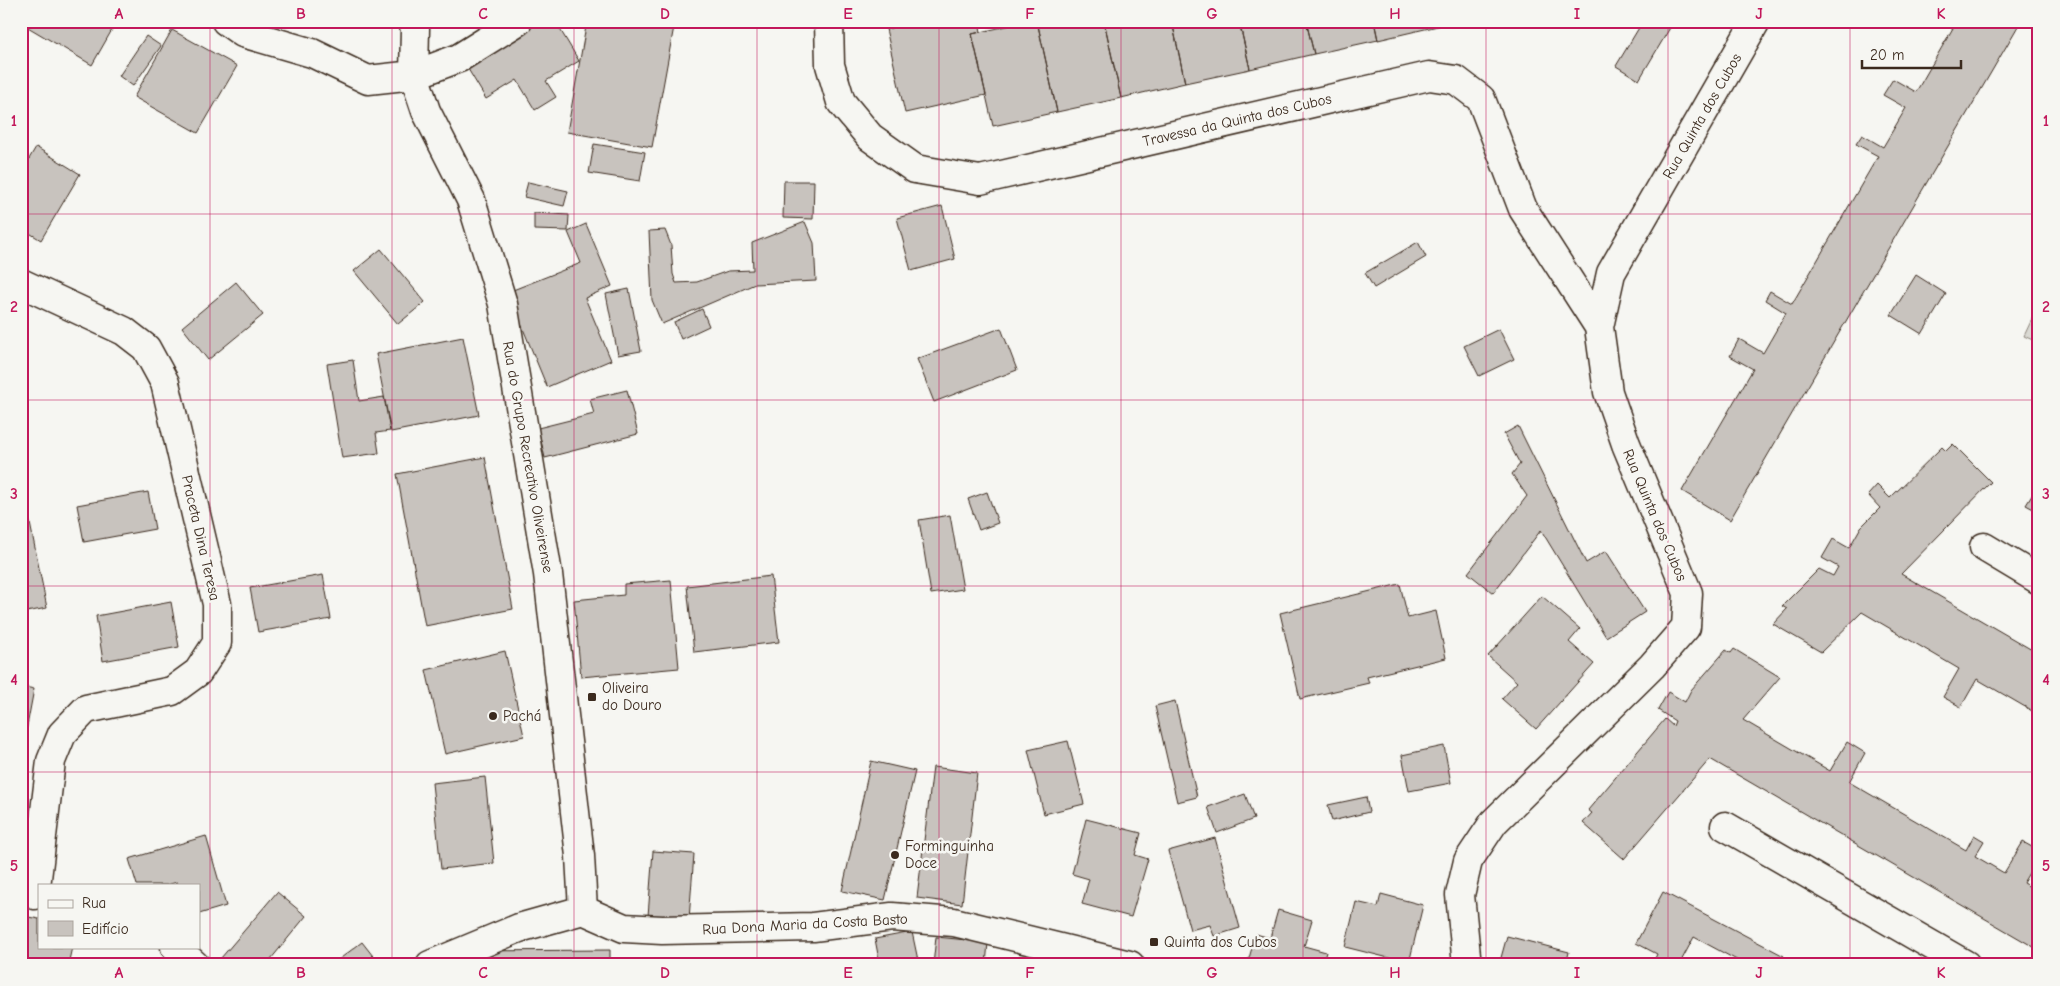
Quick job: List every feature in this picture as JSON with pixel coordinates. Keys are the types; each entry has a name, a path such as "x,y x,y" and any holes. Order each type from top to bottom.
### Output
{"street":[{"path":"226,21 243,33 312,53 368,80 414,75 459,58 518,21"},
{"name":"Rua do Grupo Recreativo Oliveirense","path":"412,21 415,28 414,75 426,112 471,200 502,304 548,574 580,856 583,910"},
{"name":"Travessa da Quinta dos Cubos","path":"829,21 830,65 841,102 870,137 915,168 980,180 1428,76 1456,80 1481,99 1523,210 1599,327"},
{"name":"Rua Quinta dos Cubos","path":"1467,965 1460,895 1468,861 1494,822 1652,666 1686,627 1688,592 1626,444 1611,401 1599,327 1611,273 1756,21"},
{"name":"Praceta Dina Teresa","path":"21,283 124,331 146,348 166,383 217,604 217,643 198,672 172,691 86,709 62,734 50,760 32,895"},
{"path":"1984,547 2039,580"},
{"path":"1725,826 1966,965"},
{"path":"430,965 519,928 583,910"},
{"name":"Rua Dona Maria da Costa Basto","path":"583,910 624,928 662,930 813,927 892,917 954,922 1130,965"},
{"path":"176,948 195,965"}],"shaded area":[{"path":"2039,304 2039,343 2024,336"}],"building":[{"path":"21,21 117,21 92,65 21,23"},
{"path":"537,21 555,21 579,61 546,81 556,97 535,110 517,80 486,99 465,64"},
{"path":"587,21 675,21 652,147 567,132"},
{"path":"884,21 920,21 886,29"},
{"path":"920,21 979,21 981,32 972,34 986,95 905,113 886,29"},
{"path":"1029,21 1037,21 1057,112 993,126 972,34"},
{"path":"1037,21 1104,21 1121,98 1057,112"},
{"path":"1104,21 1172,21 1185,83 1121,98"},
{"path":"1172,21 1239,21 1250,69 1185,83"},
{"path":"1239,21 1306,21 1314,54 1250,69"},
{"path":"1306,21 1374,21 1378,40 1314,54"},
{"path":"1374,21 1441,21 1442,25 1378,40"},
{"path":"1643,21 1674,21 1639,80 1616,66"},
{"path":"1957,21 2021,21 1730,520 1682,491 1753,369 1730,356 1739,339 1763,353 1786,313 1765,300 1770,291 1792,304 1878,156 1856,144 1862,135 1883,147 1906,108 1883,95 1893,79 1916,92"},
{"path":"172,30 237,66 198,133 134,97"},
{"path":"146,36 161,46 133,86 119,76"},
{"path":"594,144 645,152 640,181 589,173"},
{"path":"36,147 80,174 41,240 21,228 21,161 26,164"},
{"path":"784,181 814,181 813,219 783,218"},
{"path":"528,182 568,191 564,206 524,197"},
{"path":"942,206 955,259 911,271 897,218"},
{"path":"534,213 569,215 568,231 534,230"},
{"path":"805,222 814,243 816,281 755,284 662,324 652,300 649,231 665,230 671,245 673,274 676,283 697,282 728,271 753,270 752,243"},
{"path":"586,224 612,286 585,298 611,360 547,387 508,292 581,263 568,232"},
{"path":"1418,242 1426,257 1374,288 1365,273"},
{"path":"381,249 425,302 398,324 354,271"},
{"path":"1916,275 1946,294 1922,334 1891,315"},
{"path":"236,282 263,315 208,360 182,327"},
{"path":"629,289 641,351 618,355 606,294"},
{"path":"702,309 709,326 681,339 674,322"},
{"path":"1001,328 1017,370 934,402 917,359"},
{"path":"1499,329 1514,359 1479,376 1464,346"},
{"path":"463,337 479,415 391,432 376,354"},
{"path":"353,360 359,401 384,397 390,431 376,433 379,453 342,458 327,364"},
{"path":"627,390 638,434 545,458 538,428 594,414 590,399"},
{"path":"1518,426 1586,563 1606,551 1645,612 1606,637 1541,530 1493,593 1468,573 1527,496 1512,474 1520,464 1504,434"},
{"path":"1953,444 1991,482 1901,574 2039,654 2039,715 1977,679 1961,707 1943,697 1959,669 1862,612 1821,652 1773,624 1787,609 1782,606 1819,569 1833,576 1838,567 1822,558 1833,539 1849,548 1861,527 1880,508 1868,495 1877,485 1890,498 1942,447 1946,451"},
{"path":"485,457 513,609 425,626 397,474"},
{"path":"2039,484 2039,512 2026,505"},
{"path":"148,492 155,529 84,542 77,505"},
{"path":"987,492 998,523 979,530 968,499"},
{"path":"950,515 963,589 931,594 919,520"},
{"path":"29,518 47,608 21,613 21,520"},
{"path":"323,575 331,619 258,632 250,588"},
{"path":"771,576 779,642 694,652 687,586"},
{"path":"671,580 679,668 581,677 574,600 624,595 624,584"},
{"path":"1400,584 1408,618 1436,611 1446,658 1367,677 1369,683 1300,699 1280,613"},
{"path":"1542,596 1580,629 1569,642 1594,664 1536,729 1502,699 1517,682 1488,656"},
{"path":"171,602 179,647 103,661 96,616"},
{"path":"1734,649 1780,677 1743,720 1830,771 1847,742 1865,753 1849,782 1966,850 1974,835 1984,841 1975,856 2004,873 2023,842 2039,851 2039,856 2023,883 2039,892 2039,950 1710,759 1624,859 1583,823 1592,813 1588,810 1665,719 1673,726 1675,721 1658,710 1668,692 1685,702 1691,690 1726,650 1731,653"},
{"path":"505,651 524,736 445,754 426,670"},
{"path":"21,686 34,689 21,758"},
{"path":"1175,701 1197,797 1177,802 1155,706"},
{"path":"1068,741 1084,804 1044,814 1028,750"},
{"path":"1444,746 1451,783 1409,791 1402,755"},
{"path":"871,761 915,771 885,900 842,891"},
{"path":"933,767 977,773 962,904 917,898"},
{"path":"485,777 494,863 441,869 432,783"},
{"path":"1245,794 1254,819 1217,833 1208,807"},
{"path":"1366,797 1369,812 1332,821 1328,805"},
{"path":"1086,819 1141,833 1135,855 1148,859 1131,917 1082,904 1089,879 1072,874"},
{"path":"206,836 226,906 200,914 200,884 178,884 177,882 170,884 137,884 129,859"},
{"path":"1215,838 1240,928 1214,936 1210,925 1190,930 1168,851"},
{"path":"653,851 694,854 689,919 648,916"},
{"path":"277,892 306,916 266,965 215,965"},
{"path":"1663,892 1784,956 1779,965 1768,965 1759,960 1756,965 1746,965 1694,937 1679,965 1652,965 1657,954 1636,943"},
{"path":"1381,894 1423,905 1409,963 1345,947 1356,902 1378,907"},
{"path":"1278,910 1312,920 1304,946 1326,952 1322,965 1247,965 1256,934 1270,938"},
{"path":"23,916 38,919 38,948 72,948 68,965 49,961 48,965 21,965"},
{"path":"912,932 919,965 880,965 875,939"},
{"path":"1507,936 1569,952 1566,965 1499,965"},
{"path":"936,937 988,942 986,965 933,965"},
{"path":"362,942 380,965 333,964"},
{"path":"610,950 610,965 470,965 471,951"}],"place":[{"name":"Oliveira do Douro","path":"592,697"},
{"name":"Pachá","path":"493,716"},
{"name":"Forminguinha Doce","path":"895,855"},
{"name":"Quinta dos Cubos","path":"1154,942"}]}
